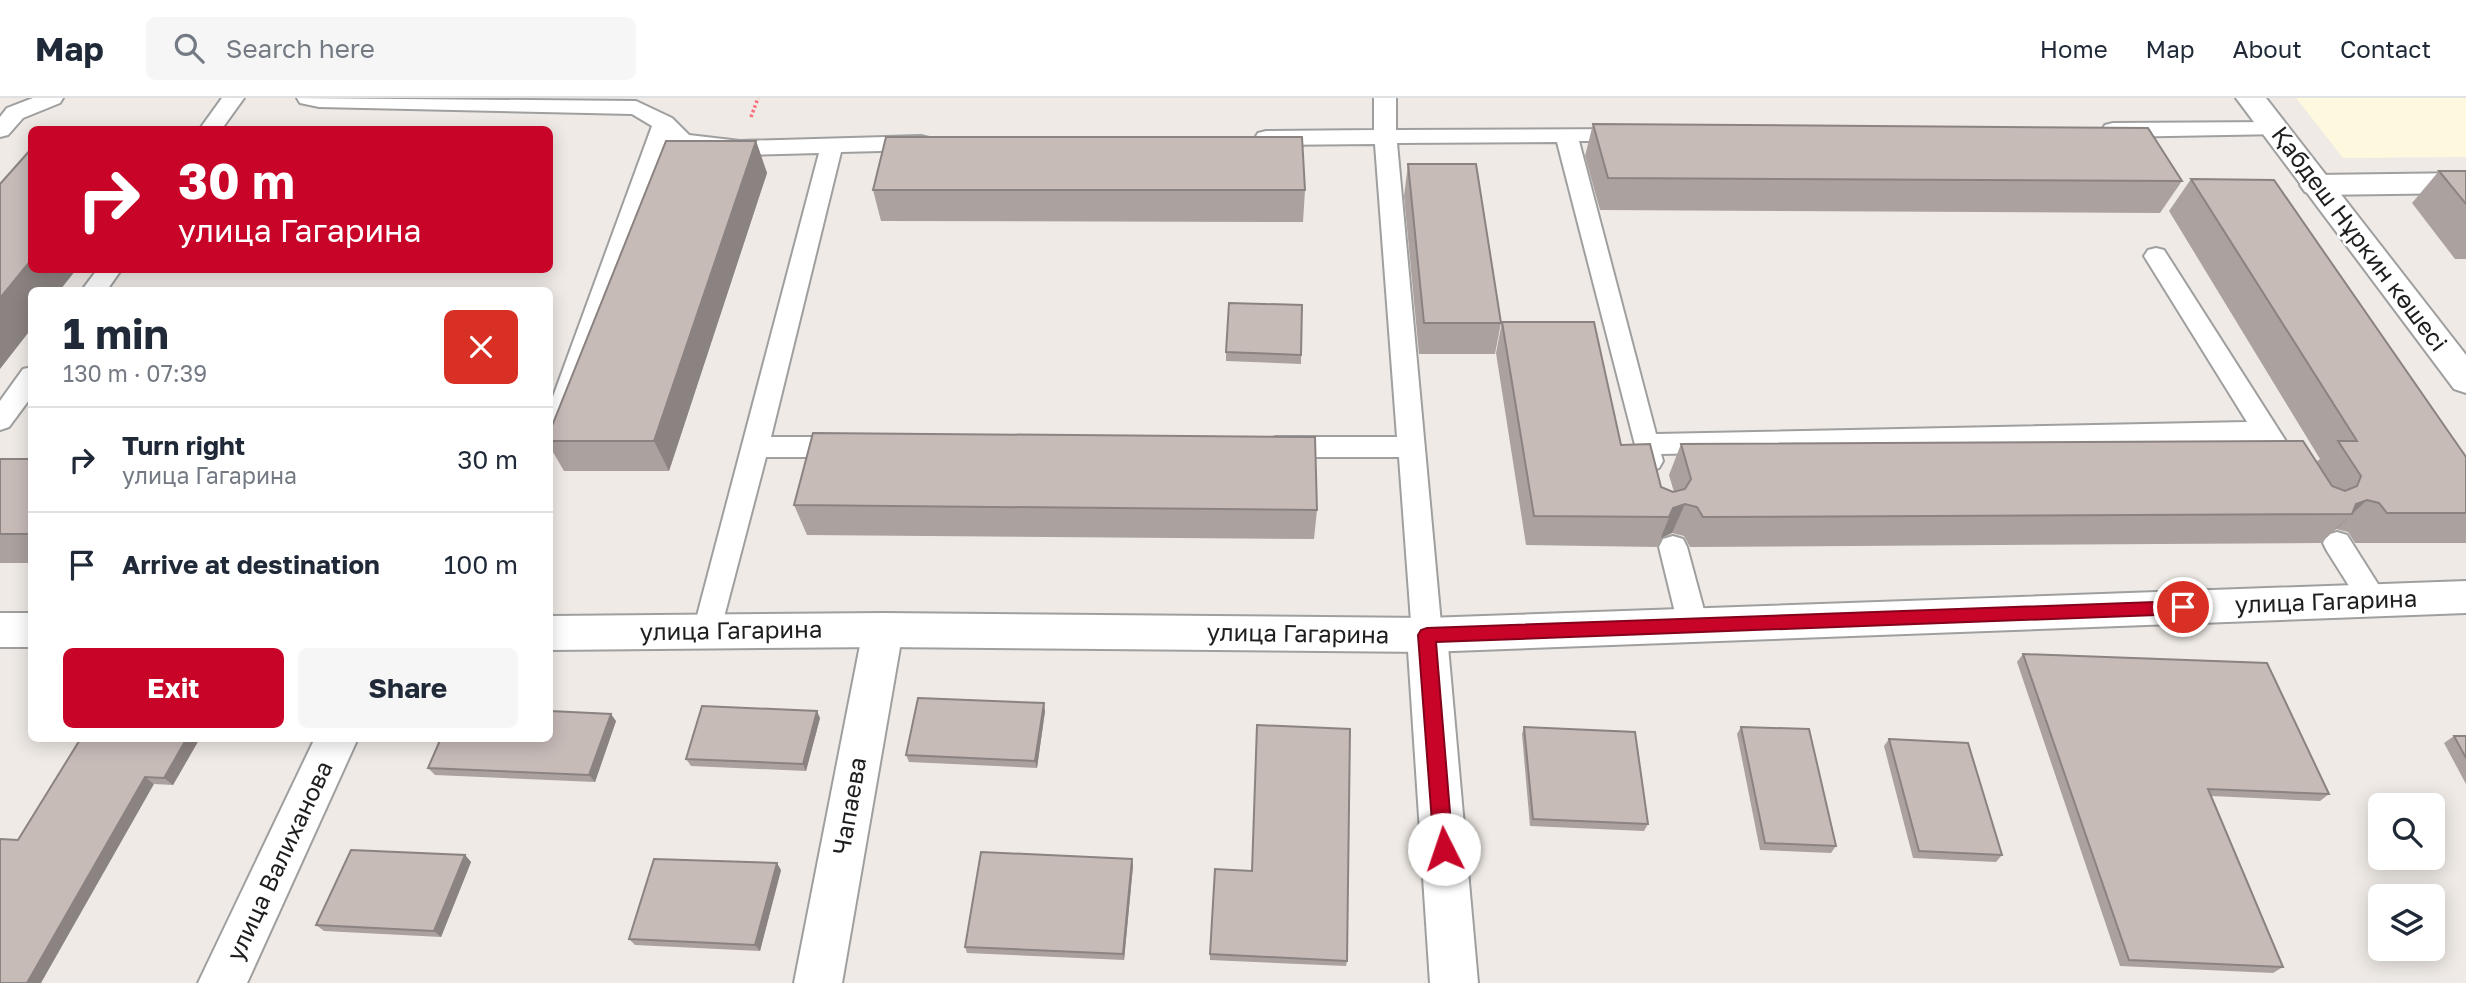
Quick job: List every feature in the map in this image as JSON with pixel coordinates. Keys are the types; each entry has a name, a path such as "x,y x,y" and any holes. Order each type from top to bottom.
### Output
{"street":[{"name":"Қабдеш Нұркин көшесі","path":"2251,98 2466,380"},
{"path":"2316,185 2466,183"},
{"name":"улица Гагарина","path":"553,633 883,630 1427,635 2466,597"},
{"path":"0,630 28,630"},
{"name":"Чапаева","path":"818,983 883,630"},
{"path":"1427,635 1454,983"},
{"name":"улица Валиханова","path":"222,983 335,742"}],"lane":[{"path":"0,130 7,113 51,98"},
{"path":"213,126 233,98"},
{"path":"308,98 319,101 636,108 664,122 683,141 740,148 943,143"},
{"path":"1385,98 1385,137 1427,635"},
{"path":"553,432 664,122"},
{"path":"2094,131 2275,129"},
{"path":"1247,139 1649,134"},
{"path":"1566,135 1656,482"},
{"path":"708,631 832,145"},
{"path":"2156,256 2287,464"},
{"path":"0,420 28,382"},
{"path":"1646,444 2267,431"},
{"path":"755,447 867,447"},
{"path":"1258,447 1411,447"},
{"path":"2337,543 2373,600"},
{"path":"1672,547 1693,625"}],"shaded area":[{"path":"2296,98 2466,98 2466,157 2343,158"}],"building":[{"path":"1593,124 2148,128 2182,181 1608,178"},
{"path":"886,137 1302,137 1305,190 873,190"},
{"path":"666,141 756,141 654,441 553,441 553,424"},
{"path":"28,152 28,264 0,298 0,184"},
{"path":"1408,164 1476,164 1501,323 1424,323"},
{"path":"2439,171 2466,171 2466,204"},
{"path":"2191,179 2274,180 2466,457 2466,513 2387,513 2379,503 2367,500 2356,504 2352,514 1703,517 1697,507 1685,504 1673,508 1669,517 1534,516 1502,322 1594,322 1621,445 1650,444 1661,487 1673,492 1685,489 1691,479 1681,444 2303,441 2332,486 2345,491 2357,486 2361,476 2338,441 2357,441"},
{"path":"1229,303 1302,305 1301,355 1226,352"},
{"path":"813,433 1315,437 1317,510 794,505"},
{"path":"0,459 28,459 28,534 0,534"},
{"path":"2023,654 2267,663 2329,794 2208,789 2283,967 2129,960"},
{"path":"918,698 1044,703 1035,761 906,755"},
{"path":"702,706 817,711 803,764 686,759"},
{"path":"553,711 611,714 589,775 428,768 439,742 553,742"},
{"path":"1257,725 1350,729 1347,961 1210,954 1215,869 1252,871"},
{"path":"1524,727 1635,732 1648,824 1533,819"},
{"path":"1741,727 1809,729 1836,846 1765,843"},
{"path":"2454,736 2466,736 2466,758"},
{"path":"1889,739 1968,743 2002,855 1919,851"},
{"path":"79,742 185,742 164,778 145,777 27,983 0,983 0,839 18,840"},
{"path":"351,850 465,855 434,931 316,925"},
{"path":"981,852 1132,859 1123,954 965,947"},
{"path":"654,859 777,863 755,945 629,939"}],"route":[{"path":"1444,849 1427,635 2183,607"}]}
